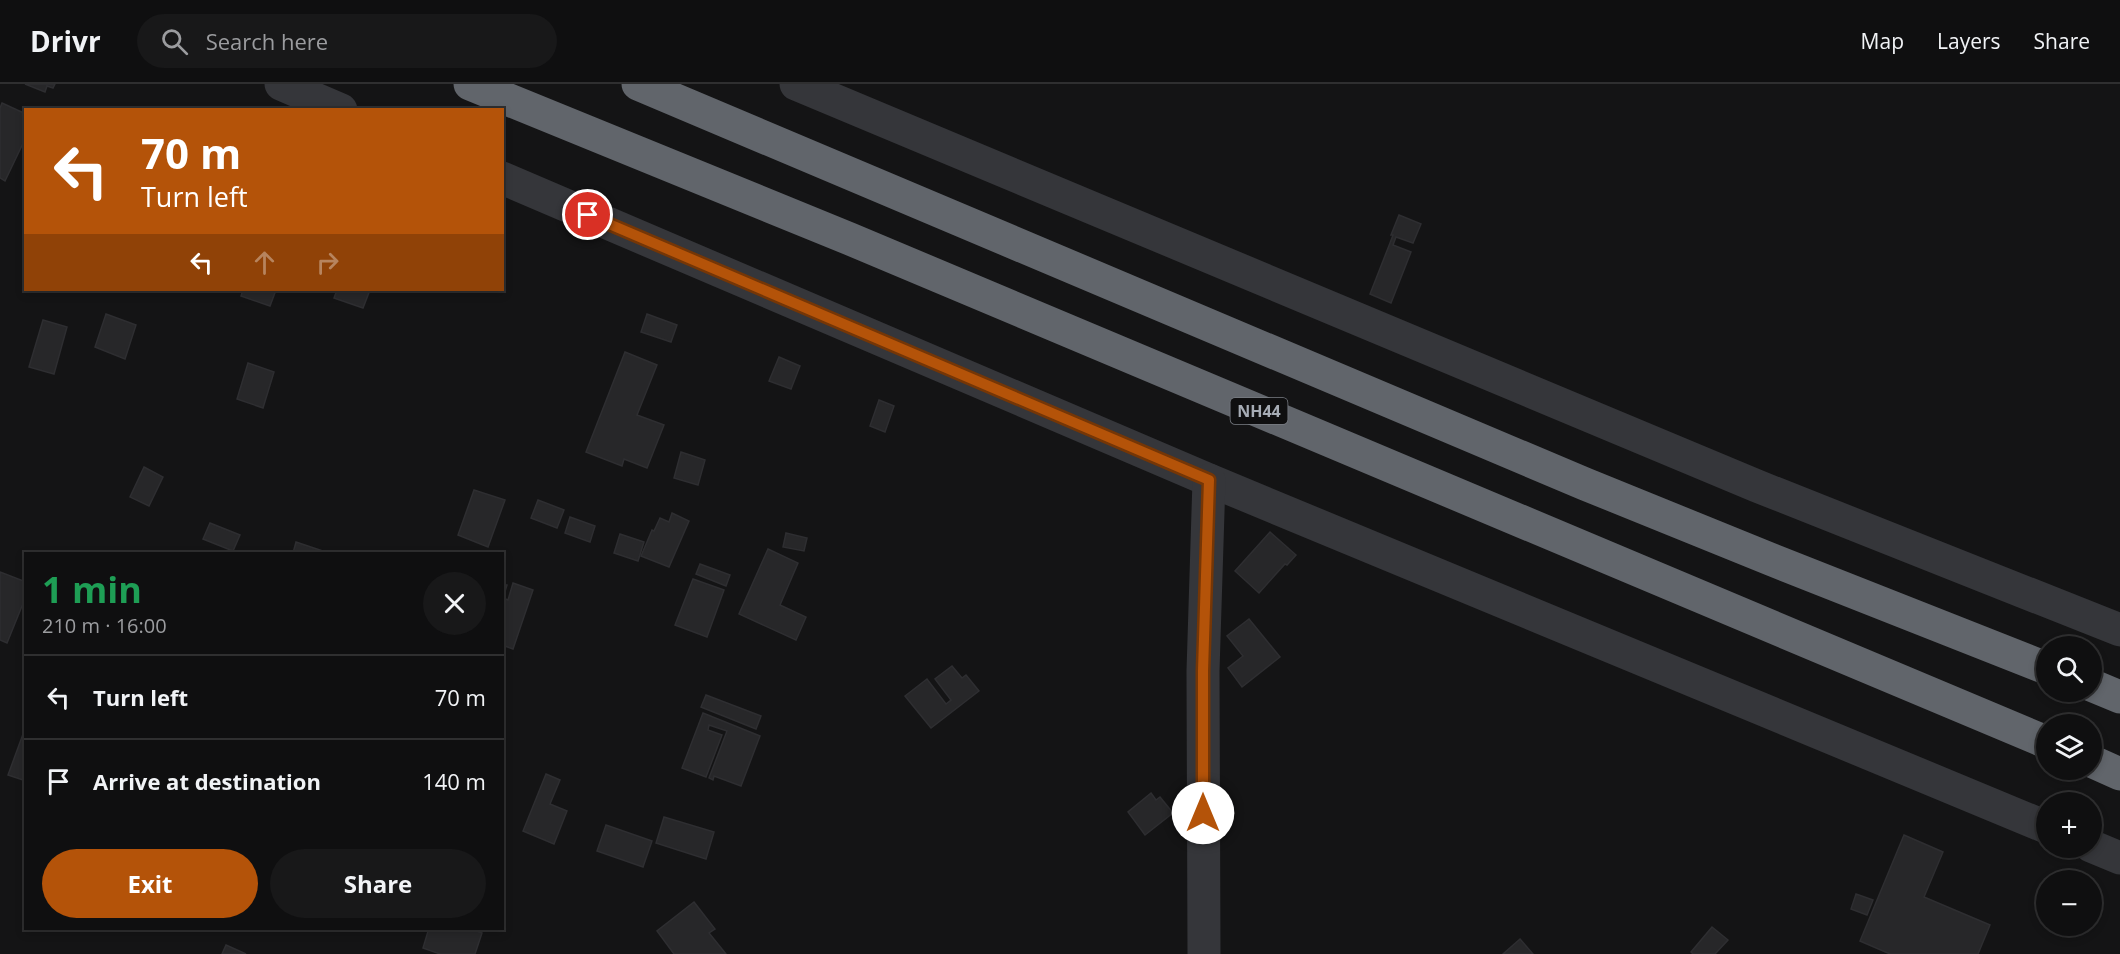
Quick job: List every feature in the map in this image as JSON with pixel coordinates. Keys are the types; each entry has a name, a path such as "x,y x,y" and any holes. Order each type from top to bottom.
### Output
{"highway":[{"name":"NH44","path":"471,84 850,239 2036,738"},
{"path":"638,84 1574,479 2036,664"},
{"path":"2102,690 2120,697"},
{"path":"2102,766 2120,774"}],"street":[{"path":"281,84 336,108"},
{"path":"796,84 1757,486 2120,630"},
{"path":"504,179 1209,480 2036,823"},
{"path":"1204,954 1203,671 1209,480"},
{"path":"2102,851 2120,858"}],"building":[{"path":"25,84 55,84 53,88 47,86 45,92"},
{"path":"2,103 24,113 24,141 5,181 0,178 0,108"},
{"path":"1399,215 1421,224 1413,243 1396,237 1393,245 1411,252 1391,303 1370,294"},
{"path":"243,291 276,291 270,306 241,296"},
{"path":"337,291 370,291 363,308 334,298"},
{"path":"106,314 136,325 125,359 95,347"},
{"path":"647,314 677,325 671,342 641,332"},
{"path":"43,320 67,327 54,374 29,367"},
{"path":"625,352 657,365 637,415 664,425 647,468 624,459 622,466 586,452"},
{"path":"779,357 800,366 791,389 769,381"},
{"path":"248,363 274,372 263,408 237,399"},
{"path":"879,400 894,406 885,432 870,426"},
{"path":"681,452 705,460 698,485 674,478"},
{"path":"144,467 163,477 149,506 130,497"},
{"path":"474,490 505,500 488,547 458,535"},
{"path":"538,500 564,510 557,528 531,518"},
{"path":"672,513 689,521 669,567 641,556 660,518 669,522"},
{"path":"570,517 595,526 590,542 565,533"},
{"path":"210,523 240,535 233,551 203,539"},
{"path":"1270,532 1296,555 1259,593 1235,571"},
{"path":"786,533 807,538 804,551 783,547"},
{"path":"620,534 644,542 638,561 614,553"},
{"path":"296,542 323,551 323,552 293,552"},
{"path":"768,549 798,563 780,605 806,617 796,640 739,614"},
{"path":"700,564 730,575 726,586 696,574"},
{"path":"0,572 24,581 24,601 7,643 0,640"},
{"path":"693,579 724,590 707,637 675,625"},
{"path":"513,583 533,590 513,649 504,646 504,598 508,600"},
{"path":"1249,619 1280,657 1242,687 1228,668 1243,656 1227,636"},
{"path":"952,666 962,678 966,675 979,691 931,728 905,696 927,679 946,704 951,700 935,679"},
{"path":"706,695 761,716 756,729 701,707"},
{"path":"703,713 760,736 741,786 714,776 713,780 709,778 727,731 709,725 708,730 722,735 706,777 682,768"},
{"path":"24,731 24,780 8,775"},
{"path":"546,774 560,780 550,804 567,811 554,844 523,831"},
{"path":"1151,793 1156,800 1160,797 1173,813 1145,835 1128,812"},
{"path":"664,817 714,832 706,859 656,843"},
{"path":"606,825 652,841 643,867 597,851"},
{"path":"1904,835 1943,852 1924,897 1990,925 1978,954 1890,954 1860,941"},
{"path":"1856,894 1873,900 1867,915 1851,909"},
{"path":"694,902 715,929 709,933 726,954 674,954 657,931"},
{"path":"1712,927 1728,940 1715,954 1693,954 1691,952"},
{"path":"428,930 474,930 482,933 475,954 440,954 423,948"},
{"path":"1520,939 1533,954 1503,954"},
{"path":"226,945 246,954 222,954"}],"route":[{"path":"588,215 1209,480 1203,671 1203,813"}]}
